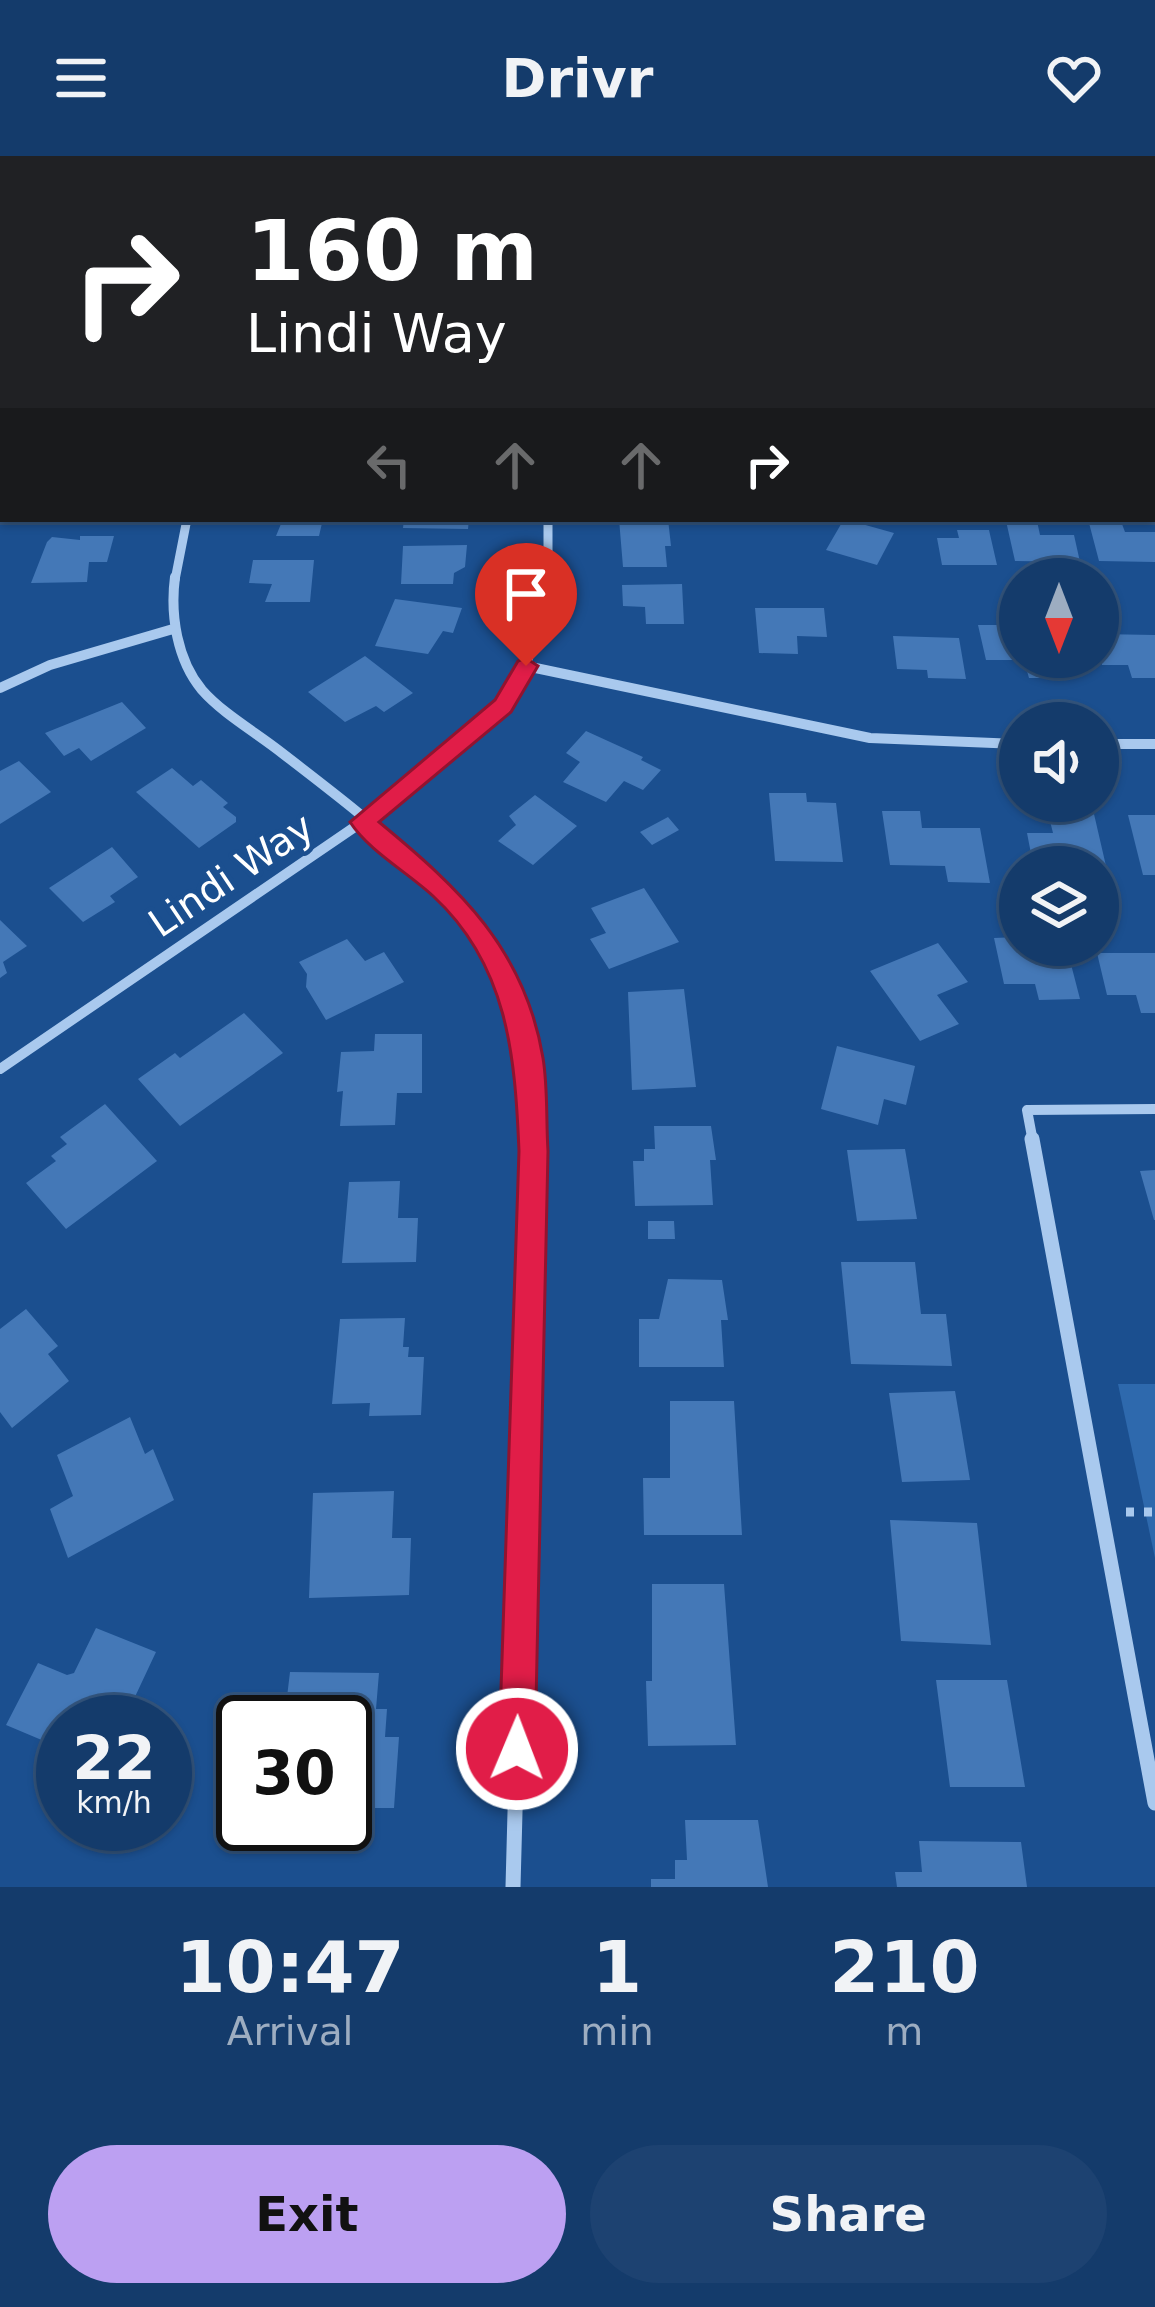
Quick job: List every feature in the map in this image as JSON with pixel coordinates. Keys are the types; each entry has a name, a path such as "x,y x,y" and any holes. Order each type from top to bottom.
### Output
{"street":[{"path":"186,522 173,577 173,629 183,661 203,691 446,892 482,936 511,991 529,1059 533,1151 513,1887"},
{"name":"Lindi Way","path":"0,1069 362,822 503,706 526,666 548,589 548,522"},
{"path":"0,688 50,665 173,629"},
{"path":"526,666 870,738 999,744"},
{"path":"1119,744 1155,744"},
{"path":"1155,1109 1027,1110 1155,1803"}],"shaded area":[{"path":"1118,1384 1155,1384 1155,1558"}],"building":[{"path":"282,522 322,522 319,536 276,536"},
{"path":"404,522 469,522 468,529 403,528"},
{"path":"619,522 668,522 667,567 623,567"},
{"path":"842,522 894,533 877,565 826,550"},
{"path":"1006,522 1037,522 1040,535 1074,535 1079,558 1014,558"},
{"path":"1089,523 1122,524 1125,532 1155,532 1155,562 1098,558"},
{"path":"957,530 989,530 997,565 942,565 937,538 959,538"},
{"path":"80,536 114,536 107,562 89,562 87,582 31,583 52,537 80,540"},
{"path":"467,545 465,567 454,573 453,584 401,584 403,546"},
{"path":"253,560 314,560 310,602 265,602 272,584 249,583"},
{"path":"682,584 684,624 646,624 645,607 623,606 622,585"},
{"path":"395,599 462,608 453,633 443,631 428,654 375,646"},
{"path":"755,608 824,608 827,637 797,636 798,654 759,653"},
{"path":"978,625 999,625 999,660 986,660"},
{"path":"1119,634 1155,635 1155,678 1132,678 1128,665 1119,665"},
{"path":"893,636 959,638 966,679 928,678 927,670 897,669"},
{"path":"365,656 413,693 384,712 376,706 345,722 308,692"},
{"path":"122,702 146,728 91,761 79,748 64,756 45,733"},
{"path":"586,731 661,770 643,790 624,781 606,802 563,782 580,762 566,753"},
{"path":"19,761 51,792 0,824 0,771"},
{"path":"172,768 193,786 201,780 228,803 223,807 236,817 236,822 199,848 136,792"},
{"path":"769,793 806,793 807,802 836,803 843,862 775,861"},
{"path":"535,795 577,826 533,865 498,841 516,825 509,816"},
{"path":"882,811 920,811 922,828 980,828 990,883 948,882 945,866 890,865"},
{"path":"1128,815 1155,815 1155,875 1143,875"},
{"path":"668,817 679,830 652,845 640,832"},
{"path":"1050,822 1096,822 1101,846 1030,846 1027,833 1053,833"},
{"path":"112,847 138,877 110,896 115,902 83,922 49,888"},
{"path":"644,888 679,942 609,969 590,939 606,933 591,908"},
{"path":"0,920 27,946 3,962 7,973 0,978"},
{"path":"347,939 365,961 384,952 404,982 326,1020 306,987 307,974 299,962"},
{"path":"938,943 968,982 937,995 959,1024 920,1041 870,971"},
{"path":"1119,953 1155,953 1155,1013 1141,1013 1136,995 1107,995 1100,966 1119,966"},
{"path":"1000,966 1071,966 1080,999 1039,1000 1035,984 1004,984"},
{"path":"684,989 696,1087 632,1090 628,992"},
{"path":"244,1013 283,1053 180,1126 138,1079 175,1053 180,1058"},
{"path":"375,1034 422,1034 422,1093 397,1093 395,1125 340,1126 341,1052 374,1051"},
{"path":"837,1046 915,1066 906,1105 884,1099 878,1125 821,1109"},
{"path":"105,1104 157,1161 66,1229 26,1183 56,1161 51,1156 67,1144 60,1137"},
{"path":"654,1126 711,1126 716,1160 710,1160 713,1205 635,1206 633,1161 644,1161 644,1149 655,1149"},
{"path":"905,1149 917,1219 857,1221 847,1150"},
{"path":"1155,1170 1155,1220 1154,1220 1140,1171"},
{"path":"400,1181 398,1218 418,1218 416,1262 342,1263 349,1182"},
{"path":"648,1221 674,1221 675,1239 648,1239"},
{"path":"841,1262 915,1262 921,1314 946,1314 952,1366 851,1364"},
{"path":"668,1279 722,1280 728,1320 721,1320 724,1367 639,1367 639,1319 659,1319"},
{"path":"26,1309 58,1346 48,1354 69,1381 12,1428 0,1412 0,1329"},
{"path":"405,1318 403,1347 409,1347 408,1357 424,1357 421,1415 369,1416 370,1403 332,1404 340,1319"},
{"path":"955,1391 970,1480 902,1482 889,1393"},
{"path":"670,1401 734,1401 742,1535 644,1535 643,1478 670,1478"},
{"path":"130,1417 145,1454 153,1449 174,1500 68,1558 50,1509 73,1496 57,1455"},
{"path":"394,1491 392,1538 411,1538 409,1595 309,1598 313,1493"},
{"path":"890,1520 977,1523 991,1645 901,1641"},
{"path":"652,1584 724,1584 736,1745 648,1746 646,1681 652,1681"},
{"path":"96,1628 156,1652 136,1695 36,1695 36,1738 6,1725 38,1663 67,1675 74,1673"},
{"path":"290,1672 379,1673 376,1709 387,1709 385,1737 399,1737 394,1808 372,1808 372,1695 287,1695"},
{"path":"936,1680 1007,1680 1025,1787 950,1787"},
{"path":"685,1820 758,1820 768,1887 651,1887 651,1879 675,1879 675,1860 687,1860"},
{"path":"919,1841 1021,1842 1027,1887 897,1887 895,1872 922,1872"}],"route":[{"path":"517,1749 533,1151 529,1059 511,991 482,936 446,892 362,822 503,706 526,666"}]}
